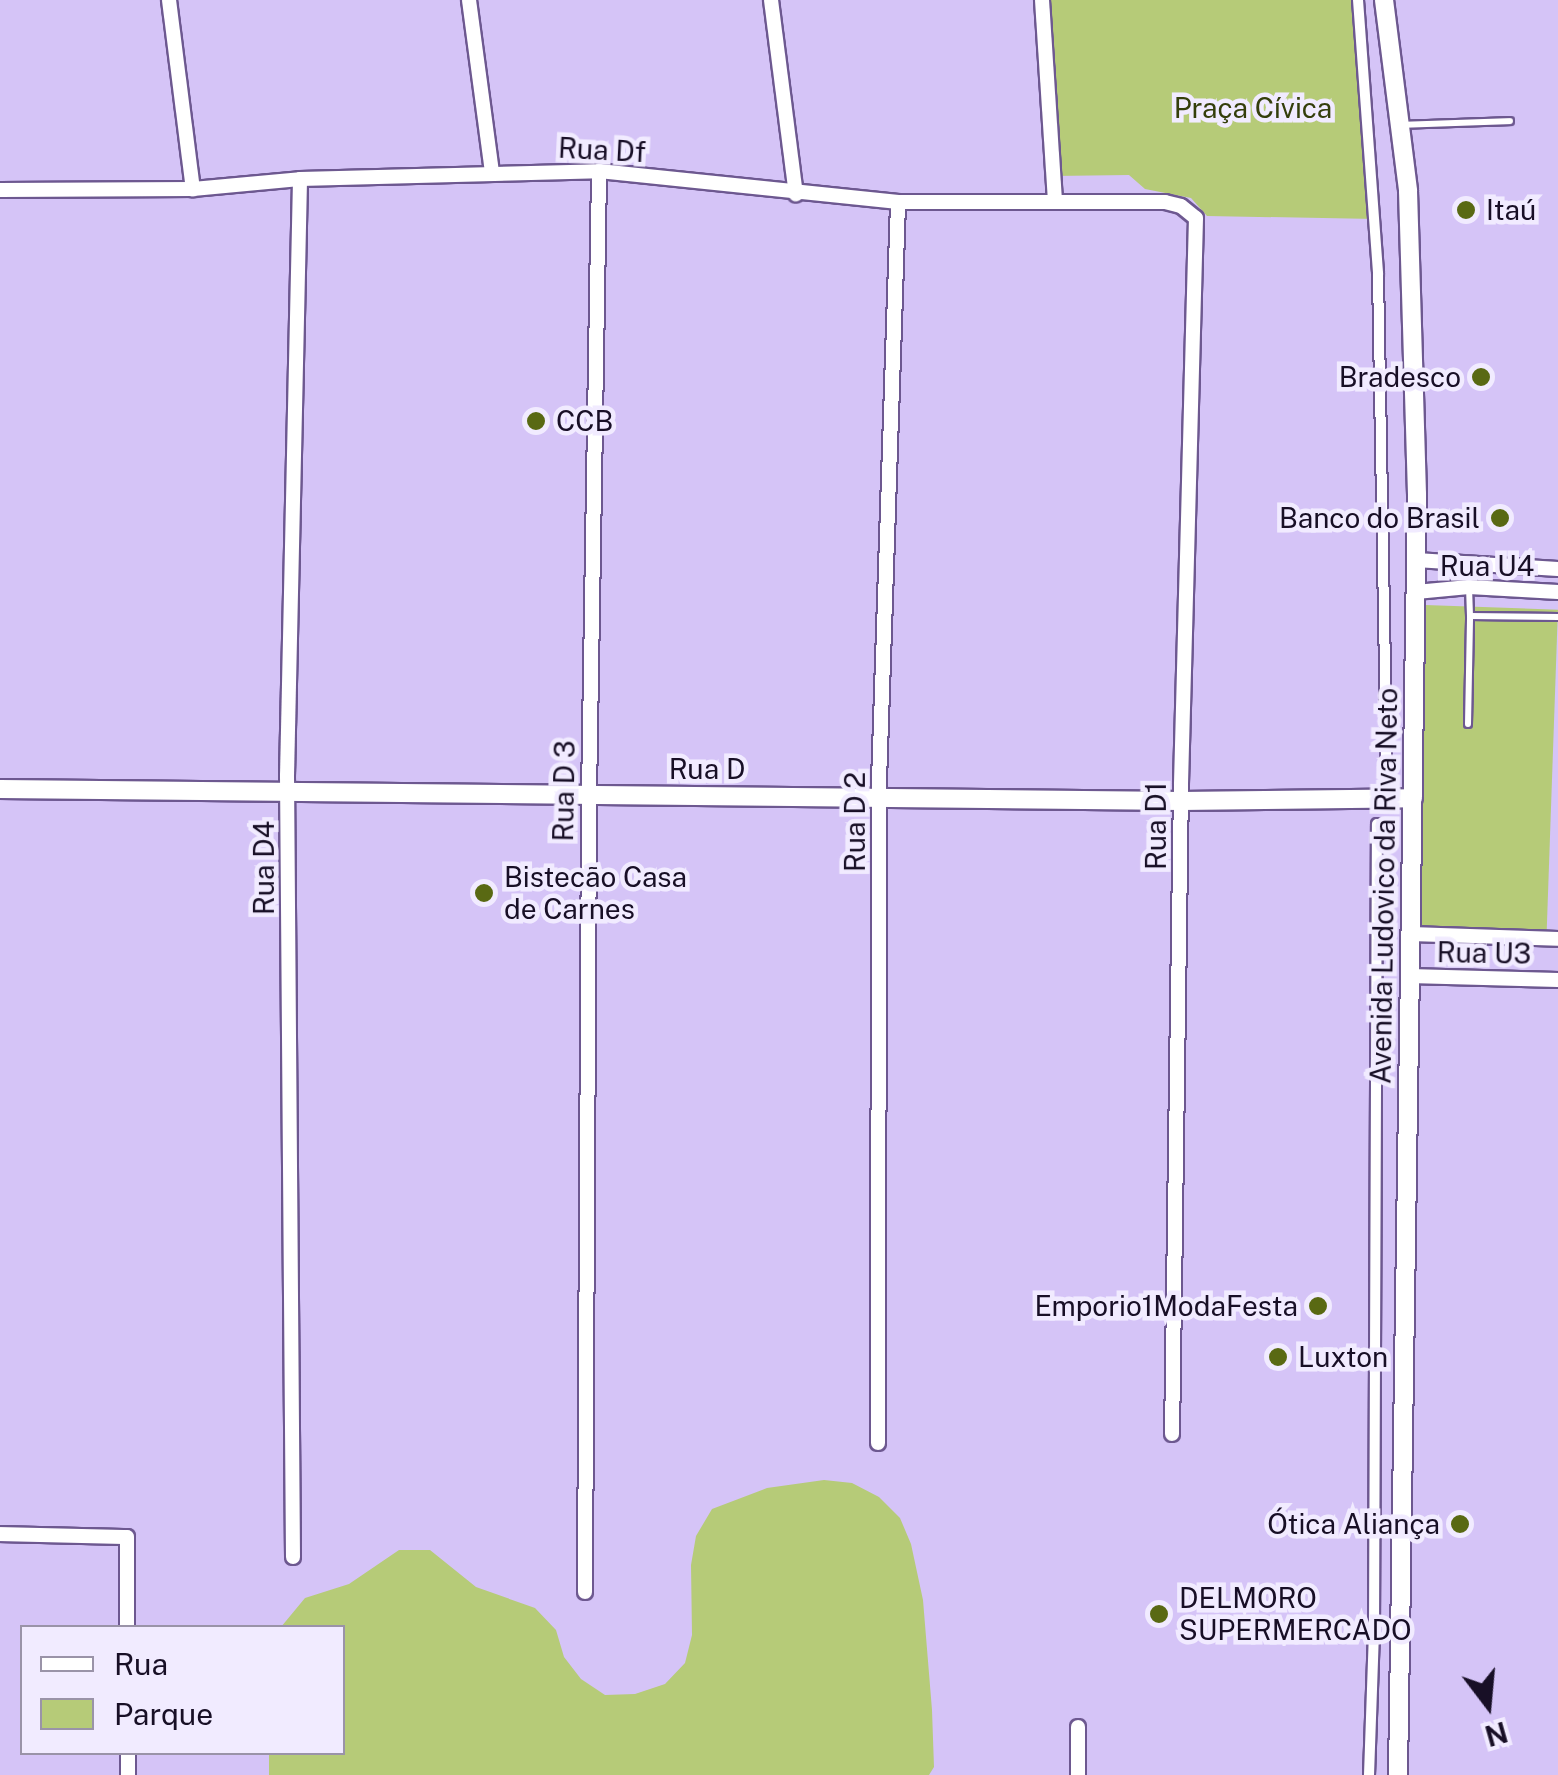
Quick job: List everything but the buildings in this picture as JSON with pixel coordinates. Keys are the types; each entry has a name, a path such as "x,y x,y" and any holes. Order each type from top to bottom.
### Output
{"street":[{"path":"170,0 193,189"},
{"path":"469,0 492,173"},
{"path":"771,0 796,194"},
{"path":"1042,0 1055,199"},
{"path":"1358,0 1378,274 1387,787"},
{"name":"Avenida Ludovico da Riva Neto","path":"1384,0 1408,210 1416,560 1398,1775"},
{"name":"Rua Df","path":"0,189 193,189 300,178 599,171 898,202 1165,202 1181,206 1196,218"},
{"name":"Rua D 3","path":"585,1592 588,796 599,171"},
{"name":"Rua D4","path":"293,1557 288,790 300,178"},
{"name":"Rua D 2","path":"878,1443 879,797 898,202"},
{"name":"Rua D1","path":"1172,1434 1181,801 1196,218"},
{"name":"Rua U4","path":"1416,560 1558,569"},
{"name":"Rua U4","path":"1416,592 1469,588 1558,592"},
{"name":"Rua D","path":"0,789 1181,801 1413,798"},
{"path":"1369,1775 1374,1628 1377,824"},
{"name":"Rua U3","path":"1411,934 1558,939"},
{"name":"Rua U3","path":"1409,976 1558,980"},
{"path":"0,1534 127,1536 127,1625"},
{"path":"1078,1726 1078,1775"}],"lane":[{"path":"1400,125 1510,121"},
{"path":"1468,724 1469,588"},
{"path":"1470,616 1558,617"}],"green space":[{"name":"Praça Cívica","path":"1038,0 1361,0 1376,219 1207,216 1191,198 1145,189 1129,175 1053,176"},
{"path":"1425,605 1558,610 1547,930 1414,926"},
{"path":"824,1480 852,1483 879,1497 900,1518 911,1544 923,1600 934,1767 929,1775 269,1775 269,1755 345,1755 345,1625 283,1625 305,1598 349,1584 399,1550 430,1550 476,1587 535,1608 556,1630 564,1657 581,1679 605,1695 635,1694 665,1684 685,1663 692,1635 691,1565 696,1536 712,1509 767,1488"}],"place":[{"name":"Itaú","path":"1466,210"},
{"name":"Bradesco","path":"1481,377"},
{"name":"CCB","path":"536,421"},
{"name":"Banco do Brasil","path":"1500,518"},
{"name":"Bistecão Casa de Carnes","path":"484,893"},
{"name":"Emporio1ModaFesta","path":"1318,1306"},
{"name":"Luxton","path":"1278,1357"},
{"name":"Ótica Aliança","path":"1460,1524"},
{"name":"DELMORO SUPERMERCADO","path":"1159,1614"}]}
